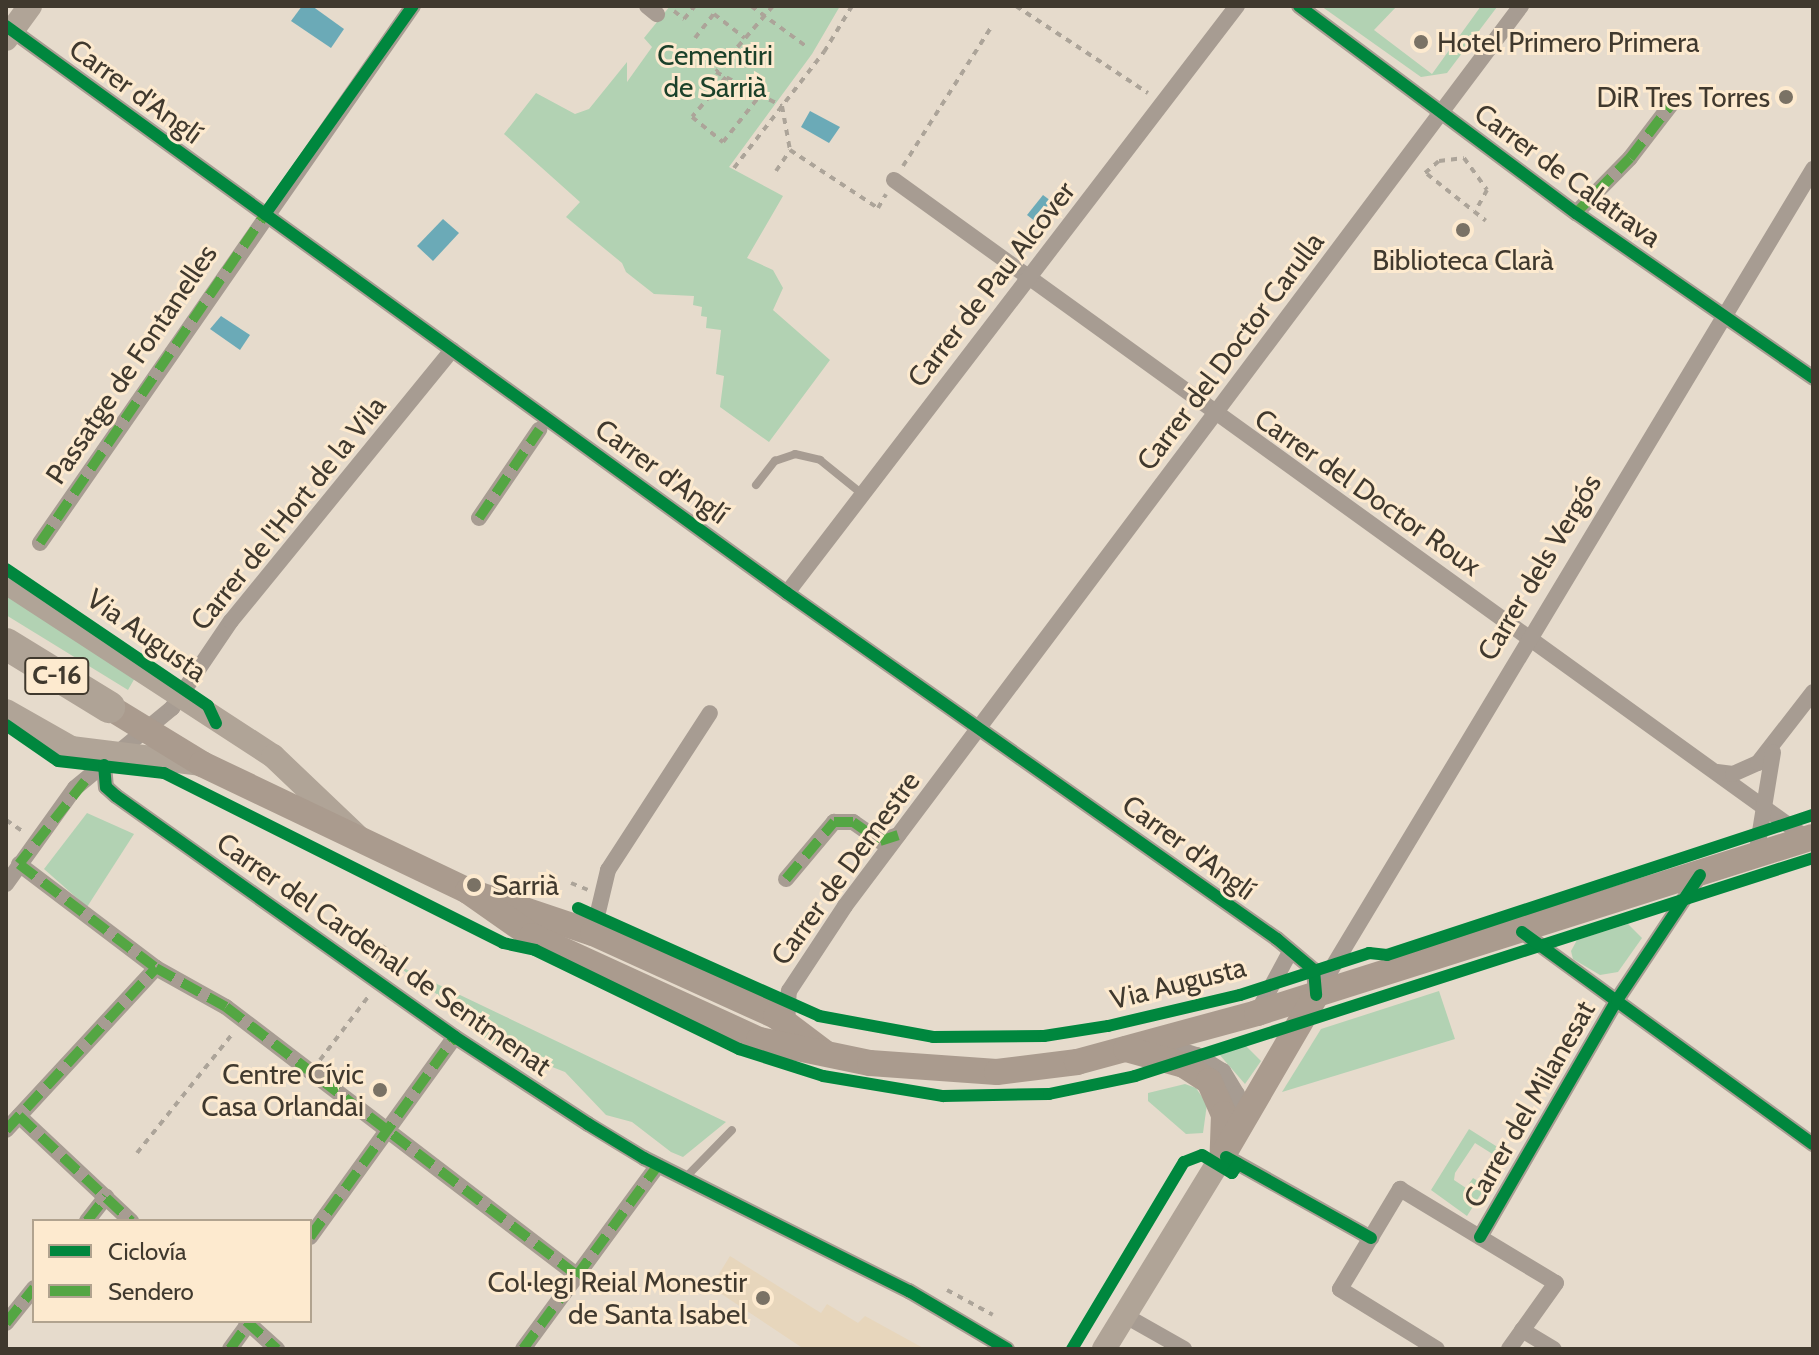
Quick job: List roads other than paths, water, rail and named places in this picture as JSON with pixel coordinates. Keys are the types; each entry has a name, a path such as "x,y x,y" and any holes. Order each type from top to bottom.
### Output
{"highway":[{"name":"C-16","path":"6,644 109,707"}],"main road":[{"name":"Via Augusta","path":"109,707 202,764 468,891 593,933 786,1020 824,1052"},
{"name":"Via Augusta","path":"468,891 507,921 608,974 759,1040 795,1050 824,1052 897,1066 997,1072 1058,1066 1257,1013 1811,840"},
{"path":"1223,1155 1316,995"},
{"path":"1126,1049 1184,1065 1209,1081 1224,1114 1223,1155"}],"street":[{"path":"8,32 30,6"},
{"name":"Passatge de Fontanelles","path":"40,543 265,214 413,6"},
{"name":"Carrer de Pau Alcover","path":"787,593 1237,6"},
{"name":"Carrer de Calatrava","path":"1299,6 1576,213 1813,378"},
{"name":"Carrer del Doctor Carulla","path":"980,727 1521,6"},
{"name":"Carrer d'Anglí","path":"8,32 1290,952 1314,970 1316,995"},
{"path":"1576,213 1630,158 1673,102"},
{"name":"Carrer dels Vergós","path":"1316,995 1813,169"},
{"name":"Carrer del Doctor Roux","path":"894,180 1215,415 1811,840"},
{"name":"Carrer de l'Hort de la Vila","path":"6,884 75,788 147,731 181,696 231,621 452,350"},
{"path":"479,518 539,430"},
{"name":"Via Augusta","path":"6,582 273,756 362,840"},
{"path":"1756,856 1767,769 1775,747 1813,692"},
{"name":"Via Augusta","path":"6,711 53,741 110,761 202,764"},
{"path":"593,933 603,906 605,876 710,713"},
{"name":"Carrer de Demestre","path":"786,1020 789,991 898,835 980,727"},
{"path":"1717,772 1742,772 1775,747"},
{"name":"Carrer del Cardenal de Sentmenat","path":"110,761 106,787 116,796 455,1037 658,1165 875,1273 1007,1349"},
{"path":"786,879 834,822 853,822 880,841 898,835"},
{"path":"19,864 156,968 243,1021 311,1071 578,1276"},
{"name":"Carrer del Milanesat","path":"1480,1237 1617,1000 1700,875"},
{"path":"1522,932 1813,1144"},
{"path":"1257,1013 1290,952"},
{"path":"6,1130 156,968"},
{"path":"786,1020 795,1050"},
{"path":"312,1234 455,1037"},
{"path":"1104,1349 1223,1155 1237,1120 1232,1083 1212,1063 1154,1041"},
{"path":"19,1116 129,1219"},
{"path":"1223,1155 1371,1238"},
{"path":"523,1349 658,1165"},
{"path":"1437,1349 1412,1342 1340,1289 1400,1189 1556,1283 1509,1349"},
{"path":"89,1219 106,1197"},
{"path":"6,1323 32,1290"},
{"path":"1124,1315 1184,1349"},
{"path":"230,1349 247,1323"},
{"path":"249,1323 277,1349"},
{"path":"1522,1330 1554,1349"}],"lane":[{"path":"756,485 775,461 795,454 820,460 862,494"},
{"path":"685,1179 732,1130"}],"water":[{"path":"302,6 312,6 344,29 331,48 291,21"},
{"path":"810,111 840,127 829,143 801,127"},
{"path":"1043,195 1051,201 1036,222 1027,215"},
{"path":"443,219 459,233 433,261 417,246"},
{"path":"221,316 250,335 240,350 210,329"}],"place":[{"name":"Hotel Primero Primera","path":"1421,42"},
{"name":"DiR Tres Torres","path":"1786,97"},
{"name":"Biblioteca Clarà","path":"1463,230"},
{"name":"Sarrià","path":"474,885"},
{"name":"Centre Cívic Casa Orlandai","path":"380,1090"},
{"name":"Col·legi Reial Monestir de Santa Isabel","path":"763,1298"}],"park label":[{"name":"Cementiri de Sarrià","path":"715,71"}]}
